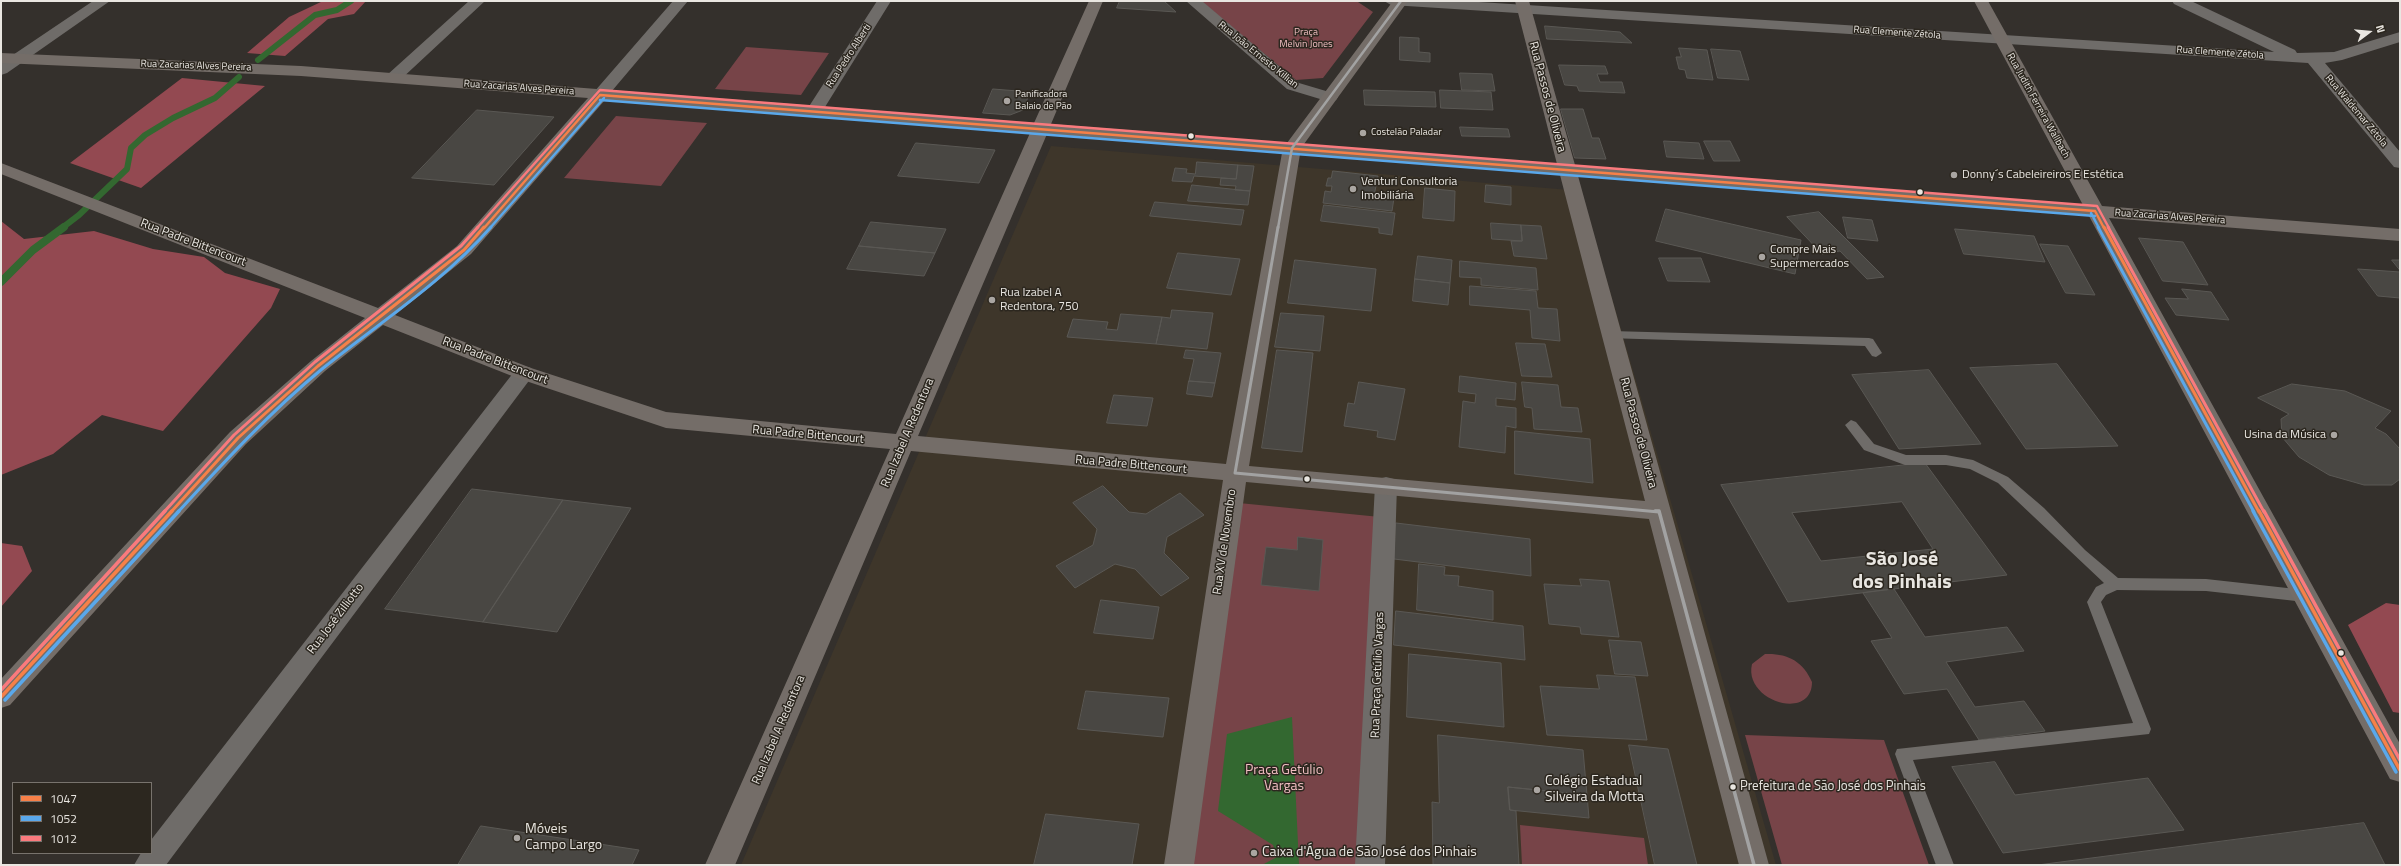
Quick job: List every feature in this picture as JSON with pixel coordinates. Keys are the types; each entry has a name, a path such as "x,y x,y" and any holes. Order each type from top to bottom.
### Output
{"main road":[{"name":"Rua Izabel A Redentora","path":"720,865 1096,1"},
{"path":"1292,148 1330,97 1397,1"},
{"name":"Rua Judith Ferreira Wallbach","path":"1981,1 2400,770"},
{"name":"Rua Passos de Oliveira","path":"1523,5 1754,865"},
{"name":"Rua Zacarias Alves Pereira","path":"1,58 17,60 264,69 393,78 2400,235"},
{"path":"1,697 238,438 312,371 464,250 600,95"},
{"name":"Rua XV de Novembro","path":"1179,865 1235,473 1292,148"},
{"name":"Rua Padre Bittencourt","path":"1,168 524,373 666,420 903,444 1386,485 1659,511"}],"street":[{"path":"1,70 103,1"},
{"path":"393,78 478,1"},
{"path":"600,95 681,1"},
{"name":"Rua Pedro Alberti","path":"814,111 884,1"},
{"name":"Rua João Ernesto Killian","path":"1193,1 1293,86 1330,97"},
{"name":"Rua Clemente Zétola","path":"1397,1 1655,11 2002,39 2306,59 2336,57 2400,36"},
{"path":"2179,1 2306,59"},
{"name":"Rua Waldemar Zétola","path":"2306,59 2400,163"},
{"name":"Rua José Zilliotto","path":"149,865 524,373"},
{"name":"Rua Praça Getúlio Vargas","path":"1370,865 1386,485"}],"lane":[{"path":"1611,335 1869,342 1876,353"},
{"path":"1851,426 1868,447 1905,460 1946,460 1973,465 2003,480 2039,512 2080,554 2115,584"},
{"path":"1945,865 1903,754 2143,728 2094,602 2101,592 2115,584 2206,585 2305,596"}],"shaded area":[{"path":"323,1 366,1 354,14 328,19 285,56 247,53 289,17"},
{"path":"182,78 265,86 141,188 70,163"},
{"path":"1051,146 1581,191 1776,865 741,865"},
{"path":"1,221 24,239 94,231 153,249 204,257 225,273 280,289 271,308 163,431 102,415 53,454 1,475"},
{"path":"1,543 22,546 32,571 1,607"},
{"path":"2386,603 2400,605 2400,713 2393,712 2348,625"},
{"path":"1292,717 1299,865 1262,865 1277,857 1273,845 1218,811 1227,734"}],"green space":[{"name":"Praça Melvin Jones","path":"1201,1 1358,2 1373,12 1323,78 1296,80"},
{"path":"746,47 829,53 801,95 715,89"},
{"path":"616,116 707,123 661,186 564,178"},
{"name":"Praça Getúlio Vargas","path":"1239,503 1380,517 1364,865 1186,865"},
{"path":"1765,654 1787,657 1799,664 1812,682 1809,694 1801,701 1791,704 1779,702 1767,697 1758,688 1752,677 1752,664"},
{"path":"1745,735 1884,740 1929,865 1782,865"},
{"path":"1520,825 1644,838 1648,865 1522,865"}],"building":[{"path":"1120,1 1164,1 1176,12 1117,8"},
{"path":"1545,26 1620,32 1632,43 1547,39"},
{"path":"1400,37 1419,38 1419,52 1430,53 1430,62 1400,60"},
{"path":"1679,48 1707,50 1713,80 1687,78 1685,70 1679,69 1676,57 1681,57"},
{"path":"1711,49 1740,51 1749,80 1718,78"},
{"path":"1559,65 1605,66 1608,74 1597,74 1600,82 1622,82 1625,93 1579,91 1577,86 1565,85"},
{"path":"1460,73 1492,74 1495,91 1462,90"},
{"name":"Panificadora Balaio de Pão","path":"993,89 1030,92 1023,110 1010,115 983,113"},
{"path":"1364,90 1435,92 1436,107 1365,105"},
{"path":"1440,90 1491,92 1493,110 1441,108"},
{"path":"1561,109 1583,109 1592,138 1599,138 1606,159 1575,158"},
{"path":"477,110 554,117 494,185 412,178"},
{"path":"1460,127 1508,129 1510,137 1462,136"},
{"path":"1664,141 1699,143 1704,159 1667,157"},
{"path":"1704,141 1730,141 1740,161 1714,161"},
{"path":"916,143 995,150 979,183 898,176"},
{"path":"1197,162 1238,165 1236,179 1194,176 1192,182 1172,181 1175,168 1187,169 1186,173 1195,174"},
{"path":"1238,165 1254,166 1250,191 1235,190 1236,186 1220,185 1221,178 1236,179"},
{"name":"Venturi Consultoria Imobiliária","path":"1333,171 1378,176 1374,196 1394,198 1392,211 1323,203 1325,191 1331,192 1332,186 1326,186 1328,178 1331,178"},
{"path":"1192,185 1250,191 1248,205 1188,201"},
{"path":"1486,185 1511,187 1511,205 1485,202"},
{"path":"1425,188 1455,191 1454,221 1423,218"},
{"path":"1155,202 1244,210 1241,225 1150,216"},
{"path":"1324,205 1395,213 1392,235 1379,233 1379,228 1321,221"},
{"name":"Compre Mais Supermercados","path":"1666,209 1801,240 1795,274 1656,241"},
{"path":"1819,212 1884,277 1867,279 1840,251 1822,254 1787,217"},
{"path":"1843,217 1872,220 1878,241 1848,238"},
{"path":"871,222 946,229 935,253 859,246"},
{"path":"1491,223 1521,225 1522,241 1492,239"},
{"path":"1521,225 1541,226 1547,259 1514,256 1511,241 1522,241"},
{"path":"1955,229 2034,236 2045,262 1964,254"},
{"path":"2139,238 2183,242 2208,285 2163,281"},
{"path":"2040,244 2068,246 2095,295 2066,293"},
{"path":"859,246 935,253 924,276 847,269"},
{"path":"1178,253 1240,259 1231,295 1167,288"},
{"path":"1418,256 1452,260 1450,283 1415,279"},
{"path":"1659,258 1701,258 1710,282 1668,281"},
{"path":"1295,260 1376,269 1371,311 1288,303"},
{"path":"2392,260 2400,260 2400,270"},
{"path":"1460,261 1536,268 1538,290 1481,285 1481,278 1460,277"},
{"path":"2358,269 2400,272 2400,298 2378,296"},
{"path":"1415,279 1450,283 1448,305 1413,301"},
{"path":"1470,286 1536,291 1538,308 1557,309 1560,341 1532,338 1530,310 1470,305"},
{"path":"2182,289 2211,292 2229,320 2176,315 2165,298 2188,299"},
{"path":"1172,310 1213,313 1207,349 1156,344 1162,317 1170,318"},
{"path":"1281,313 1324,316 1320,351 1275,347"},
{"path":"1121,314 1162,317 1156,344 1067,337 1073,319 1108,322 1106,329 1117,330"},
{"path":"1516,343 1545,344 1552,377 1522,376"},
{"path":"1186,350 1221,353 1215,383 1189,381 1194,359 1184,358"},
{"path":"1277,350 1313,353 1302,452 1262,448"},
{"path":"2057,364 2118,446 2026,449 1970,368"},
{"path":"1929,370 1981,444 1899,449 1852,375"},
{"path":"1460,376 1516,383 1515,400 1496,398 1496,406 1516,408 1516,428 1506,426 1505,453 1459,447 1463,401 1475,403 1476,394 1459,392"},
{"path":"1189,381 1215,383 1212,397 1187,394"},
{"path":"1359,382 1405,389 1395,440 1377,437 1378,431 1344,426 1348,403 1354,404"},
{"path":"1522,382 1558,385 1561,407 1578,408 1582,432 1534,429 1532,408 1525,407"},
{"name":"Usina da Música","path":"2292,384 2345,391 2391,411 2375,428 2386,434 2400,449 2400,479 2392,485 2364,485 2329,475 2299,457 2282,437 2281,419 2289,414 2258,398"},
{"path":"1114,395 1153,398 1147,426 1107,423"},
{"path":"1515,431 1590,439 1593,483 1515,474"},
{"path":"1925,463 2007,575 1788,602 1721,485","holes":["1902,502 1933,549 1821,561 1792,513"]},
{"path":"1103,486 1129,512 1146,514 1180,493 1204,515 1167,537 1164,553 1189,578 1161,596 1135,569 1115,564 1075,588 1056,566 1093,545 1097,529 1073,503"},
{"path":"472,489 563,500 483,622 385,609"},
{"path":"563,500 631,508 557,632 483,622"},
{"path":"1396,523 1530,539 1531,576 1394,559"},
{"path":"1298,537 1323,540 1319,591 1261,585 1266,547 1297,550"},
{"path":"1419,564 1445,567 1444,575 1459,576 1458,586 1493,591 1493,620 1417,610"},
{"path":"1580,579 1609,581 1619,637 1581,634 1580,627 1549,624 1544,584 1581,586"},
{"path":"1894,589 1925,637 2007,627 2024,651 1946,662 1975,707 2024,701 2045,731 1979,740 1947,689 1904,694 1871,641 1892,638 1863,593"},
{"path":"1101,600 1159,607 1153,639 1094,633"},
{"path":"1396,611 1523,626 1525,660 1394,645"},
{"path":"1609,640 1641,642 1648,676 1615,674"},
{"path":"1409,654 1501,663 1504,727 1407,717"},
{"path":"1597,675 1635,677 1647,740 1547,735 1540,686 1599,689"},
{"path":"1086,691 1169,698 1163,737 1078,729"},
{"path":"1438,735 1583,750 1587,795 1508,787 1510,810 1516,811 1519,865 1433,865 1432,802 1439,803"},
{"path":"1629,745 1668,749 1697,865 1655,865"},
{"path":"1995,762 2015,795 2148,778 2184,830 2003,853 1952,767"},
{"path":"1508,787 1587,795 1589,818 1510,810"},
{"path":"1046,814 1139,824 1132,865 1034,865"},
{"path":"2364,823 2385,865 2038,865"},
{"name":"Móveis Campo Largo","path":"481,826 639,850 632,865 458,865"}],"waterway":[{"path":"258,60 315,15 337,10 351,1"},
{"path":"62,228 79,215 127,169 131,148 145,135 173,118 215,98 239,77"},
{"path":"1,282 33,250 64,227"}],"transit line":[{"path":"1401,1 1292,148 1235,473 1659,511 1754,865"},
{"name":"1012","path":"1,690 234,435 315,362 461,246 596,92 600,90 2097,206 2400,760"},
{"name":"1047","path":"600,95 2095,211"},
{"name":"1047","path":"1,697 238,438 318,366 464,250 600,95"},
{"name":"1052","path":"5,700 242,442 321,370 467,254 604,98"},
{"name":"1052","path":"600,100 2095,216"},
{"name":"1047","path":"2095,211 2400,770"},
{"name":"1052","path":"2091,213 2396,772"}],"place":[{"name":"Panificadora Balaio de Pão","path":"1007,101"},
{"name":"Costelão Paladar","path":"1363,133"},
{"name":"Donny´s Cabeleireiros E Estética","path":"1954,175"},
{"name":"Venturi Consultoria Imobiliária","path":"1353,189"},
{"name":"Compre Mais Supermercados","path":"1762,257"},
{"name":"Rua Izabel A Redentora, 750","path":"992,300"},
{"name":"Usina da Música","path":"2334,435"},
{"name":"Prefeitura de São José dos Pinhais","path":"1733,787"},
{"name":"Colégio Estadual Silveira da Motta","path":"1537,790"},
{"name":"Móveis Campo Largo","path":"517,838"},
{"name":"Caixa d'Água de São José dos Pinhais","path":"1254,853"}],"district":[{"name":"São José dos Pinhais","path":"1902,572"}]}
